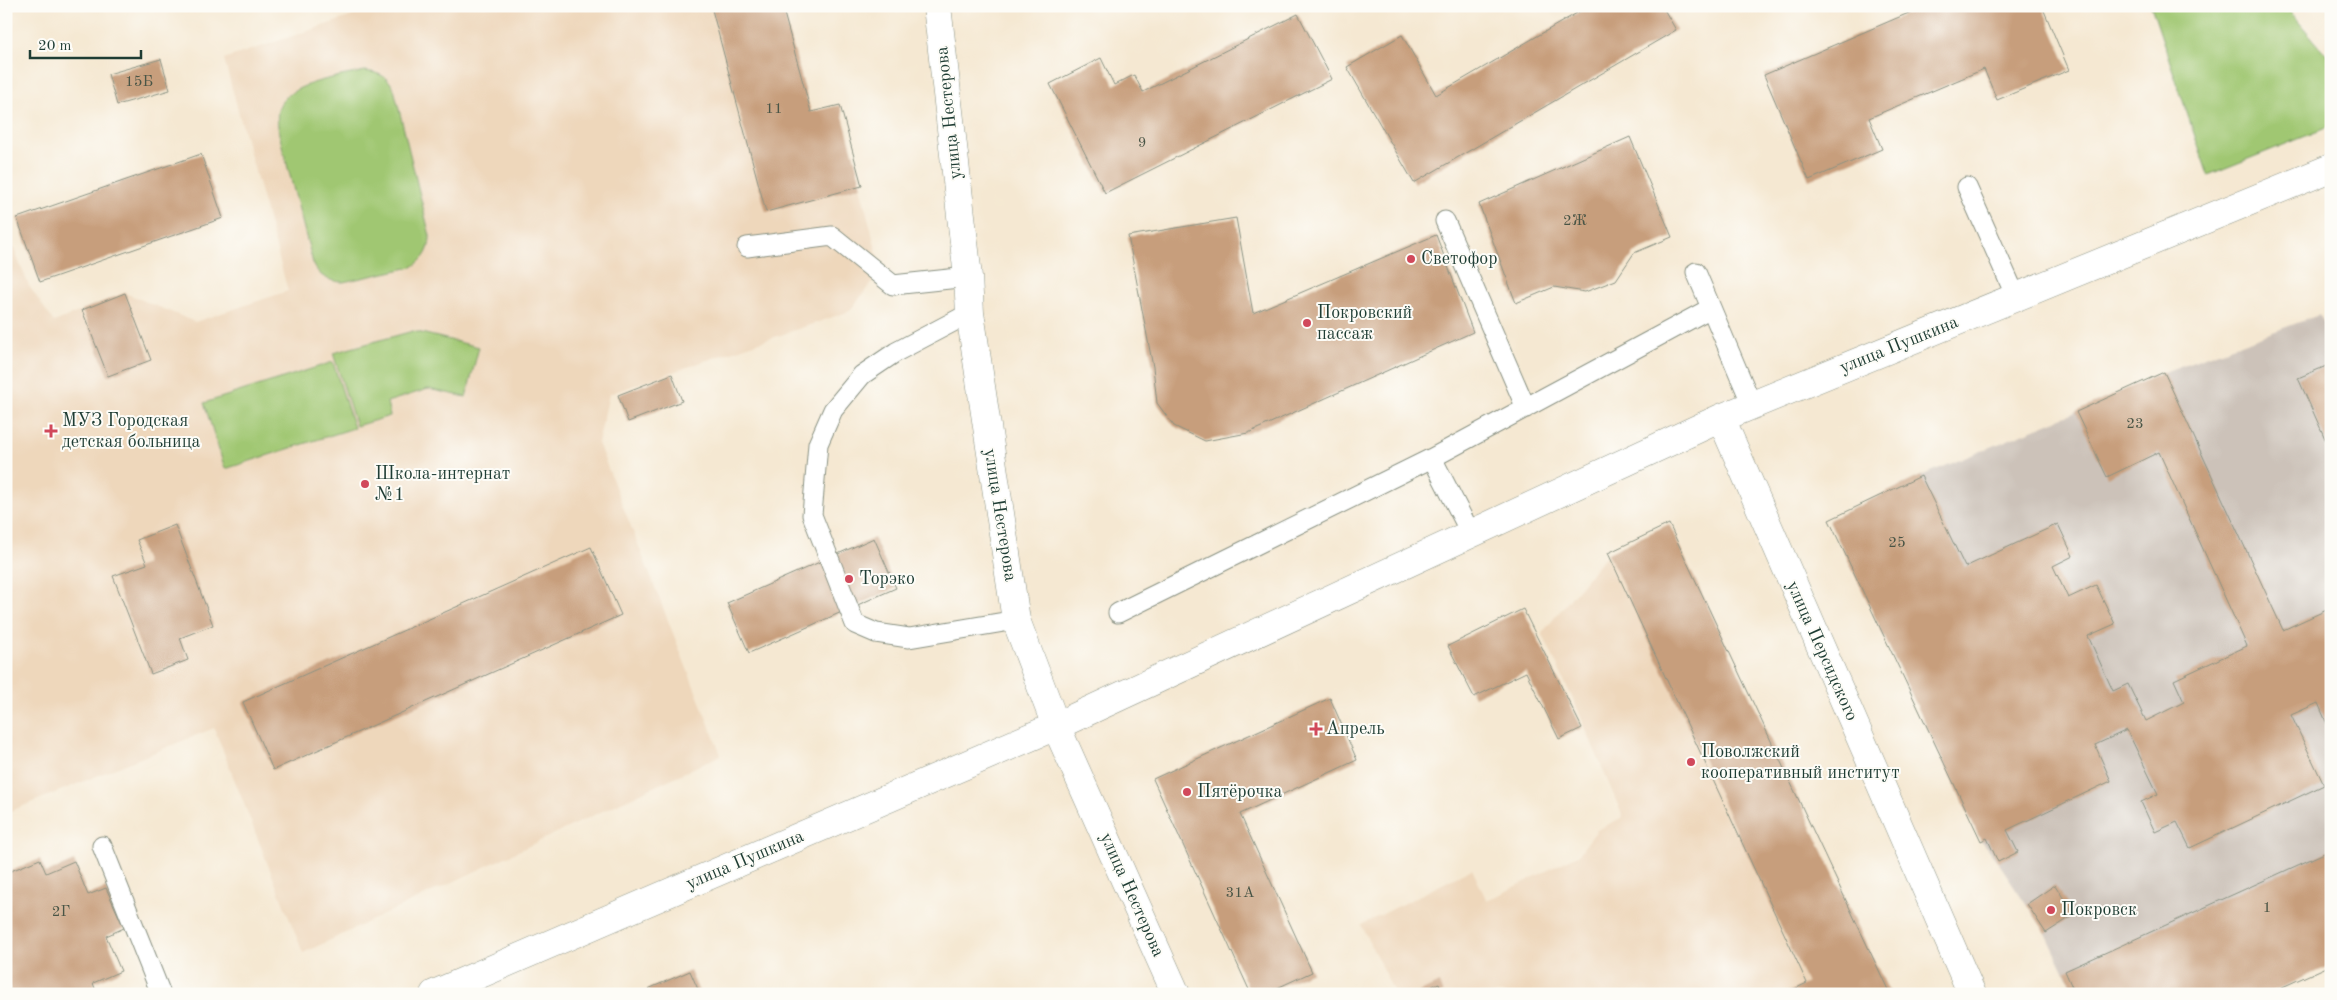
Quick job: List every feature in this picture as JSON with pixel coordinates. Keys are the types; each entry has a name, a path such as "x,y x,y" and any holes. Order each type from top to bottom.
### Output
{"street":[{"name":"улица Нестерова","path":"937,6 968,277 970,313 1016,620 1056,726 1176,994"},
{"name":"улица Пушкина","path":"434,994 1056,726 1721,418 2331,168"},
{"name":"улица Персидского","path":"1721,418 1972,994"}],"lane":[{"path":"1967,187 2016,297"},
{"path":"1445,221 1526,408"},
{"path":"747,247 832,236 893,286 968,277"},
{"path":"1696,272 1752,405"},
{"path":"1118,613 1432,458 1711,308"},
{"path":"970,313 896,352 862,375 833,410 818,444 812,515 855,624 876,633 909,638 1016,620"},
{"path":"1432,458 1471,534"},
{"path":"102,846 161,994"}],"shaded area":[{"name":"Школа-интернат №1","path":"382,6 782,6 811,112 840,105 881,270 850,311 609,394 598,443 721,755 303,953 214,728 6,813 6,230 29,286 54,322 125,293 195,322 288,291 224,59","holes":["175,525 213,625 180,638 188,660 152,674 113,576 147,564 138,540"]},
{"path":"2319,315 2331,332 2331,965 2075,994 2046,933 1998,862 1981,841 1829,520 1921,476 2076,412 2164,372"},
{"name":"Поволжский кооперативный институт","path":"1669,524 1890,994 1395,994 1361,925 1472,869 1487,901 1578,855 1597,830 1623,817 1577,708 1542,633 1608,553"}],"green space":[{"path":"2151,6 2285,6 2331,60 2331,126 2208,175"},
{"path":"365,71 382,76 389,81 394,89 430,241 428,250 420,261 412,267 343,282 328,279 321,275 313,263 279,134 278,114 279,107 285,99 304,86 330,78"},
{"path":"413,331 479,347 466,397 428,389 387,402 390,416 356,426 333,353"},
{"path":"333,362 354,428 225,469 204,403"}],"building":[{"path":"711,6 782,6 811,112 840,105 862,186 766,212"},
{"path":"1589,6 1662,6 1676,30 1414,183 1347,67 1402,35 1436,95"},
{"path":"1925,6 2042,6 2069,70 1997,100 1984,69 1869,118 1882,149 1809,180 1764,75"},
{"path":"1298,14 1332,79 1105,193 1050,84 1101,58 1114,85 1134,75 1143,92"},
{"path":"161,59 170,90 117,105 108,74"},
{"path":"1630,137 1672,237 1634,253 1616,280 1585,292 1554,287 1516,303 1479,204"},
{"path":"201,154 223,218 40,282 17,218"},
{"name":"Покровский пассаж","path":"1236,218 1253,313 1436,235 1473,332 1248,433 1205,441 1174,426 1157,403 1153,367 1128,236"},
{"path":"125,293 151,360 108,376 82,310"},
{"path":"2331,364 2331,452 2298,378"},
{"path":"2164,372 2283,630 2331,608 2331,733 2318,703 2291,715 2324,785 2190,848 2177,822 2155,832 2141,802 2158,794 2127,730 2095,745 2111,781 2007,830 2018,852 1998,862 1987,838 1981,841 1829,520 1921,476 1965,567 2058,524 2073,556 2053,566 2068,598 2096,585 2115,624 2088,636 2113,691 2128,684 2146,721 2184,702 2174,680 2247,646 2159,452 2107,477 2076,412"},
{"path":"672,374 682,401 628,422 618,395"},
{"path":"1669,524 1890,994 1784,994 1807,983 1608,553"},
{"path":"175,525 213,625 180,638 188,660 151,674 113,576 147,564 137,540"},
{"path":"874,538 896,588 749,653 727,603"},
{"path":"591,547 621,615 273,770 243,702"},
{"path":"1523,609 1582,728 1559,739 1526,672 1474,697 1448,646"},
{"path":"1330,698 1357,760 1240,814 1312,972 1264,994 1251,994 1153,779"},
{"path":"2331,850 2331,965 2267,994 2075,994 2065,971"},
{"path":"40,859 46,873 74,861 88,895 106,888 124,928 106,936 121,971 93,983 97,994 12,994 6,981 6,873"},
{"path":"2055,885 2074,915 2046,933 2027,904"},
{"path":"690,971 700,994 650,994 648,989"},
{"path":"1439,983 1443,994 1416,994"}],"place":[{"name":"Светофор","path":"1411,259"},
{"name":"Покровский пассаж","path":"1307,323"},
{"name":"МУЗ Городская детская больница","path":"51,431"},
{"name":"Школа-интернат №1","path":"365,484"},
{"name":"Торэко","path":"849,579"},
{"name":"Апрель","path":"1316,729"},
{"name":"Поволжский кооперативный институт","path":"1691,762"},
{"name":"Пятёрочка","path":"1187,792"},
{"name":"Покровск","path":"2051,910"}]}
